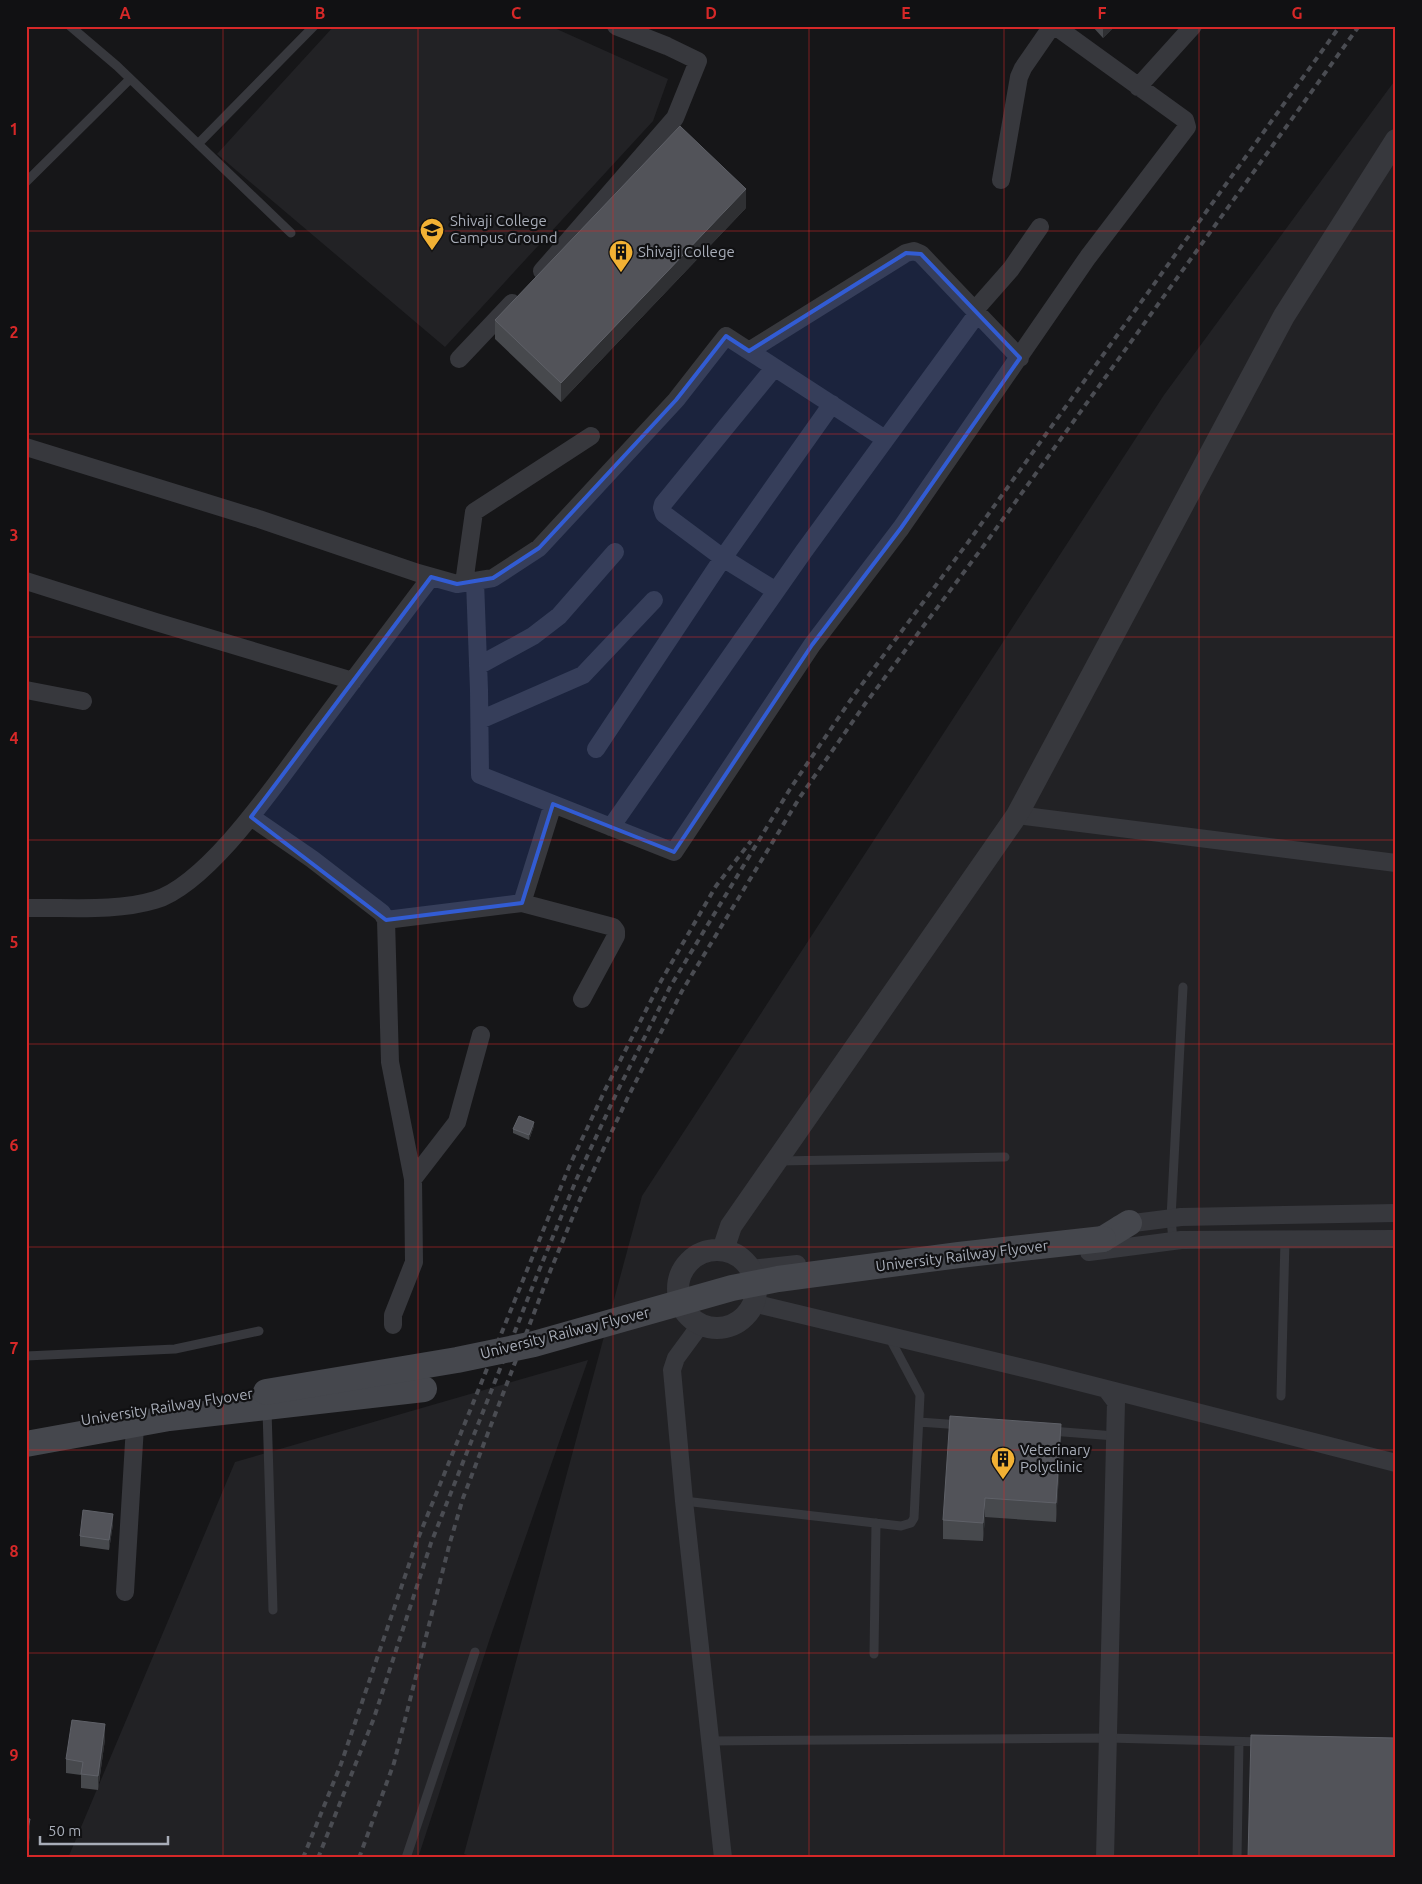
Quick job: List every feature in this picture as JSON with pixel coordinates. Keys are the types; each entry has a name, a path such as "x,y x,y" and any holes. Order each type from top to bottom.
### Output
{"main road":[{"name":"University Railway Flyover","path":"26,1429 457,1360 534,1344 732,1288 778,1279 1130,1235"},
{"path":"26,1444 135,1426 169,1418 424,1389"}],"street":[{"path":"459,359 527,287 675,118 698,61 667,46 616,26"},
{"path":"591,436 474,512 470,582 478,666 480,775 674,852 812,645 900,528 1020,358 1088,257 1187,127 1185,120 1054,26 1019,76 1001,180"},
{"path":"1138,87 1193,26"},
{"path":"723,1250 731,1226 1017,815 1284,316 1396,140"},
{"path":"611,827 776,591 1040,227"},
{"path":"749,351 906,253 914,251 920,254 1020,358"},
{"path":"26,447 259,519 457,584 493,578 539,548 676,400 726,336 885,439"},
{"path":"774,368 663,504 662,508 664,514 723,558 776,591"},
{"path":"596,749 723,558 832,404"},
{"path":"478,666 533,636 559,616 615,552"},
{"path":"26,908 104,907 155,900 174,891 190,880 208,864 251,817 431,577"},
{"path":"26,580 156,622 353,681"},
{"path":"480,720 583,675 654,600"},
{"path":"26,690 84,701"},
{"path":"522,903 554,804"},
{"path":"1017,815 1396,863"},
{"path":"251,817 320,865 382,913 386,920 390,1062 414,1179 414,1262 393,1315 393,1325"},
{"path":"386,920 522,903 612,927 616,931 616,936 582,999"},
{"path":"414,1179 457,1122 481,1034"},
{"path":"754,1297 1130,1235 1172,1218 1396,1213"},
{"path":"750,1269 1130,1235 1173,1241 1396,1239"},
{"path":"711,1250 723,1250 743,1260 750,1269 755,1280 754,1297 747,1313 739,1321 729,1326 717,1328 701,1324 687,1313 681,1303 678,1292 679,1280 683,1269 690,1260 711,1250"},
{"path":"754,1297 888,1335 1396,1463"},
{"path":"701,1324 676,1358 672,1370 684,1501 723,1858"},
{"path":"1105,1858 1116,1402 1107,1390"},
{"path":"125,1592 135,1426"}],"lane":[{"path":"70,26 130,79 291,233"},
{"path":"198,144 314,26"},
{"path":"26,182 130,79"},
{"path":"1173,1241 1172,1218 1183,987"},
{"path":"777,1161 1006,1157"},
{"path":"1281,1396 1284,1240"},
{"path":"26,1356 167,1350 259,1330"},
{"path":"684,1501 901,1526 911,1523 914,1518 920,1395 888,1335"},
{"path":"267,1408 273,1610"},
{"path":"919,1422 968,1425"},
{"path":"1037,1430 1115,1436"},
{"path":"874,1654 876,1523"},
{"path":"406,1858 475,1652"},
{"path":"710,1741 1108,1738 1269,1742"},
{"path":"1237,1858 1239,1742"}],"highlighted area":[{"path":"906,253 921,254 1020,358 901,528 812,645 674,852 553,804 522,903 386,920 251,817 431,577 457,584 493,578 539,548 676,400 726,336 749,351"}],"shaded area":[{"name":"Shivaji College Campus Ground","path":"334,26 550,26 668,79 653,121 445,347 217,154"},
{"path":"1396,79 1396,1858 476,1858 464,1854 642,1196 1164,395"},
{"path":"588,1360 490,1638 418,1858 68,1858 235,1462"}],"building":[{"name":"Shivaji College","path":"680,126 746,189 561,383 495,320"},
{"path":"519,1116 534,1122 529,1135 513,1129"},
{"name":"Veterinary Polyclinic","path":"950,1416 1061,1424 1056,1503 985,1498 983,1523 943,1520"},
{"path":"83,1510 113,1514 109,1540 80,1536"},
{"path":"72,1720 105,1724 98,1776 81,1774 83,1762 66,1759"},
{"path":"1251,1735 1396,1738 1396,1858 1248,1858"},
{"path":"26,1818 30,1819 26,1838"}],"railway":[{"path":"318,1858 374,1718 431,1543 538,1273 577,1178 617,1092 670,987 790,789 854,695 969,541 1340,26"},
{"path":"359,1858 394,1763 463,1498 549,1274 581,1197 628,1097 682,991 800,797 865,704 985,544 1359,26"},
{"path":"303,1858 341,1764 417,1541 569,1167 605,1090 661,981 716,886 751,841"}],"place":[{"name":"Shivaji College Campus Ground","path":"432,251"},
{"name":"Shivaji College","path":"621,273"},
{"name":"Veterinary Polyclinic","path":"1003,1480"}]}
